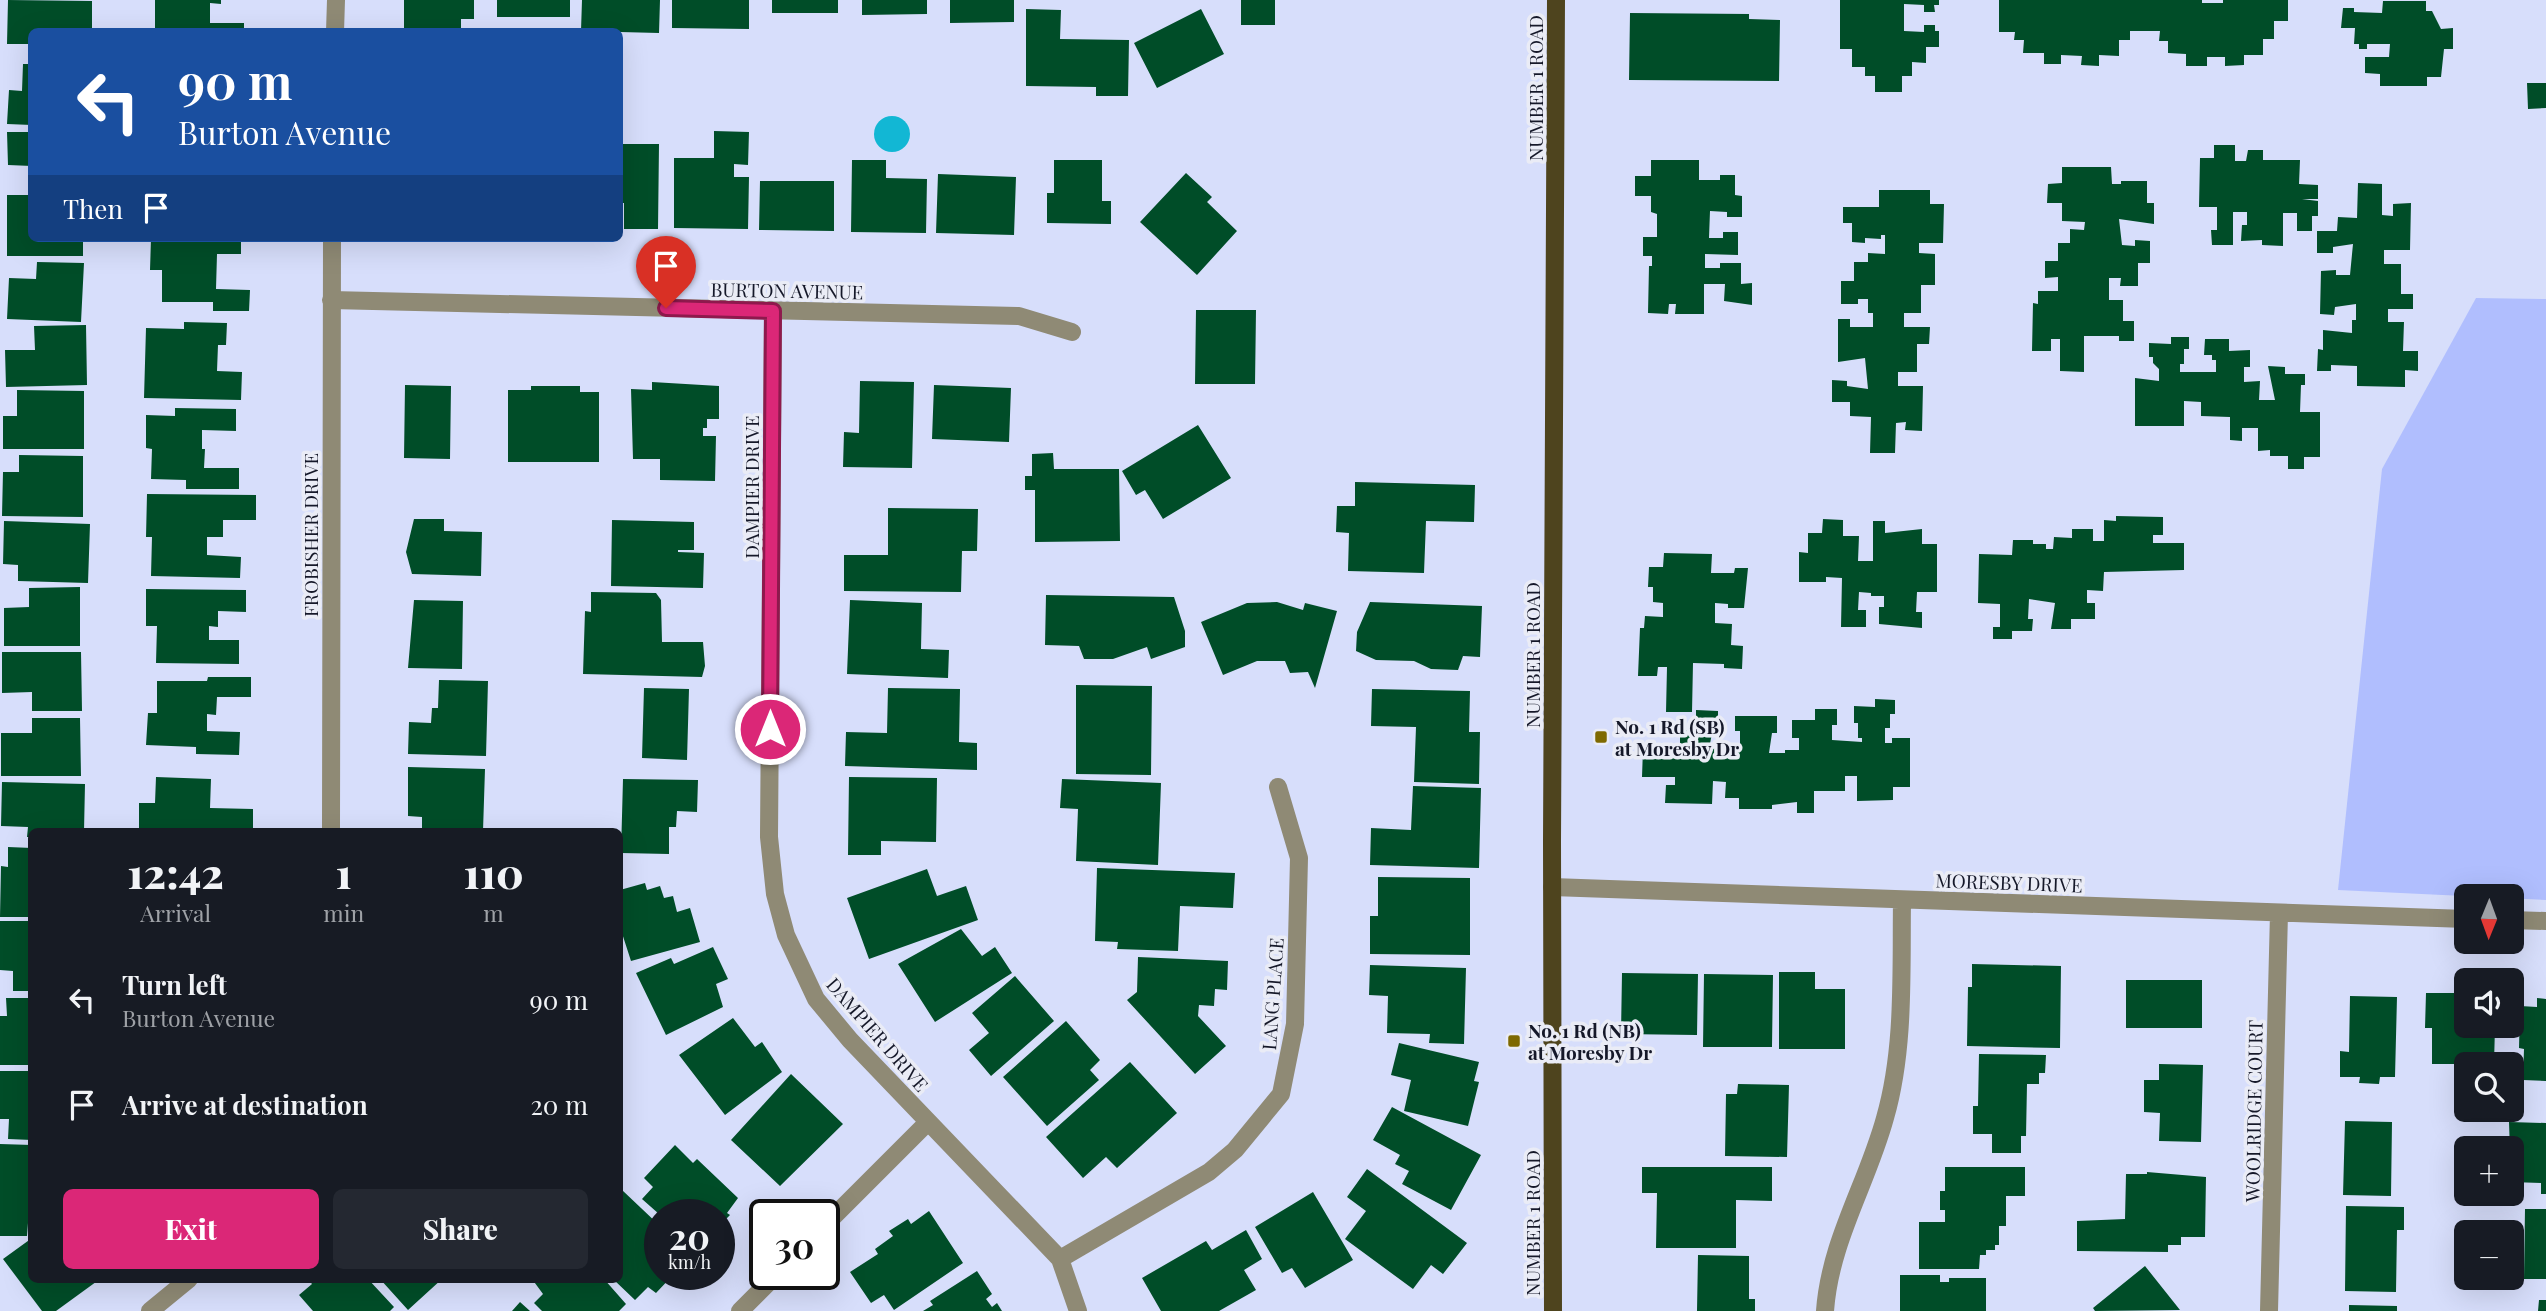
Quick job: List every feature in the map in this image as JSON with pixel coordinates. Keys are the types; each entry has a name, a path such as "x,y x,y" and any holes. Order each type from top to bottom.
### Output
{"main road":[{"name":"NUMBER 1 ROAD","path":"1553,1311 1556,0"}],"street":[{"path":"335,28 336,0"},
{"name":"FROBISHER DRIVE","path":"331,828 332,242"},
{"name":"BURTON AVENUE","path":"331,300 1019,316 1072,331"},
{"name":"DAMPIER DRIVE","path":"773,311 769,837 775,894 786,936 816,999 928,1122 1060,1259 1078,1311"},
{"name":"LANG PLACE","path":"1060,1259 1209,1172 1235,1150 1281,1094 1295,1024 1299,858 1278,787"},
{"name":"MORESBY DRIVE","path":"1552,887 2454,919"},
{"path":"1825,1311 1839,1238 1886,1117 1893,1078 1901,979 1902,900"},
{"name":"WOOLRIDGE COURT","path":"2269,1311 2279,913"},
{"path":"2524,920 2546,921"},
{"path":"840,1210 928,1122"},
{"path":"150,1311 184,1283"},
{"path":"740,1311 761,1290"}],"shaded area":[{"path":"892,116 905,121 910,134 905,147 892,152 879,147 874,134 879,121"},
{"path":"2476,298 2546,299 2546,900 2524,899 2524,884 2454,884 2454,896 2338,890 2382,469"}],"building":[{"path":"8,0 92,1 92,28 28,28 28,44 7,44"},
{"path":"155,0 221,0 221,4 210,3 210,23 244,23 244,28 155,28"},
{"path":"404,0 474,0 474,19 461,19 461,28 404,28"},
{"path":"497,0 570,0 570,17 497,17"},
{"path":"582,0 660,0 659,33 623,32 623,28 581,28"},
{"path":"672,0 749,0 749,29 672,28"},
{"path":"772,0 838,0 838,13 772,13"},
{"path":"862,0 927,0 927,14 862,15"},
{"path":"950,0 1014,0 1014,22 950,23"},
{"path":"1241,0 1275,0 1275,25 1241,25"},
{"path":"1840,0 1939,0 1939,5 1934,5 1935,12 1924,12 1924,5 1904,4 1904,31 1924,32 1924,25 1935,25 1935,31 1939,31 1939,47 1926,47 1926,63 1912,62 1912,76 1902,76 1902,92 1875,92 1875,76 1865,76 1865,67 1852,67 1852,49 1840,49"},
{"path":"1999,0 2202,0 2202,3 2223,3 2223,0 2288,0 2288,21 2274,21 2274,39 2263,39 2263,55 2244,55 2244,65 2225,66 2225,57 2207,57 2207,66 2186,66 2186,54 2168,53 2168,41 2159,41 2160,31 2130,31 2130,40 2119,40 2119,56 2099,55 2099,66 2081,65 2082,56 2061,55 2061,64 2044,64 2044,53 2023,53 2024,40 2014,40 2015,32 1999,32"},
{"path":"2383,1 2426,1 2426,11 2432,11 2441,29 2453,28 2453,49 2444,49 2441,77 2427,77 2427,86 2380,86 2380,74 2365,73 2365,57 2389,57 2390,44 2367,44 2367,49 2359,49 2359,44 2354,44 2355,28 2341,28 2343,8 2354,8 2354,12 2382,13"},
{"path":"1026,9 1061,10 1060,39 1129,40 1128,96 1096,96 1096,87 1026,86"},
{"path":"1201,9 1224,54 1157,88 1134,43"},
{"path":"1630,13 1749,14 1749,19 1780,20 1779,81 1629,80"},
{"path":"23,64 28,64 28,125 7,124 9,90 22,91"},
{"path":"2527,83 2546,83 2546,108 2528,109"},
{"path":"714,131 749,132 748,165 734,164 734,177 749,177 748,229 674,228 674,158 714,158"},
{"path":"7,132 28,132 28,166 8,165"},
{"path":"623,144 659,144 658,229 624,229"},
{"path":"2214,145 2235,145 2235,161 2246,161 2248,150 2263,150 2263,160 2300,160 2299,184 2318,185 2318,199 2302,199 2318,201 2318,216 2312,216 2312,231 2297,231 2297,213 2283,213 2283,246 2262,245 2262,240 2241,241 2242,225 2247,225 2247,212 2233,212 2233,245 2212,245 2211,230 2217,230 2217,207 2199,207 2200,158 2214,158"},
{"path":"852,160 886,160 886,178 927,179 926,233 851,232"},
{"path":"1054,160 1102,160 1102,201 1111,201 1111,224 1047,223 1047,193 1054,193"},
{"path":"1651,160 1699,160 1699,180 1720,180 1720,175 1735,175 1735,195 1742,196 1742,217 1727,217 1727,212 1710,211 1709,238 1723,238 1723,232 1738,232 1738,255 1705,254 1705,268 1720,268 1720,263 1741,263 1741,284 1752,283 1752,305 1724,301 1725,284 1704,284 1704,314 1675,314 1676,304 1669,304 1668,314 1648,313 1649,266 1652,266 1652,256 1643,256 1643,237 1657,237 1657,214 1651,212 1651,196 1635,196 1635,176 1651,176"},
{"path":"2062,167 2111,167 2112,184 2121,184 2121,181 2147,181 2147,203 2154,203 2154,224 2119,219 2122,245 2135,246 2135,240 2150,241 2150,263 2138,263 2138,286 2120,286 2121,278 2109,278 2109,300 2123,300 2123,321 2134,321 2134,341 2119,341 2119,336 2084,336 2084,372 2060,371 2060,339 2051,339 2051,351 2032,351 2033,303 2038,304 2038,291 2058,291 2058,277 2045,278 2045,261 2058,261 2058,243 2070,243 2070,229 2084,230 2085,222 2062,221 2062,203 2047,203 2048,184 2062,183"},
{"path":"1186,173 1212,197 1207,202 1237,231 1197,275 1140,222"},
{"path":"938,174 1016,177 1014,235 936,233"},
{"path":"760,181 834,181 834,231 759,230"},
{"path":"2358,183 2382,184 2382,215 2393,216 2393,204 2411,203 2410,250 2384,250 2384,264 2401,264 2401,294 2413,294 2413,309 2388,309 2388,322 2404,322 2403,351 2418,351 2418,371 2405,370 2405,387 2357,386 2357,366 2331,365 2331,371 2317,371 2318,349 2323,350 2323,330 2352,333 2352,320 2356,320 2356,304 2335,307 2334,315 2320,314 2321,271 2336,270 2336,275 2350,275 2353,244 2333,247 2333,253 2317,253 2317,231 2337,231 2338,217 2357,218"},
{"path":"1879,190 1930,190 1930,204 1944,204 1943,243 1919,243 1919,253 1935,254 1935,285 1921,285 1921,313 1904,313 1904,327 1930,327 1929,344 1917,344 1917,372 1898,372 1898,386 1923,386 1922,431 1905,430 1906,422 1896,423 1895,453 1870,453 1871,417 1850,416 1850,402 1832,402 1832,380 1847,381 1847,386 1868,389 1865,358 1838,362 1838,319 1850,319 1850,327 1873,327 1873,313 1868,313 1868,299 1858,299 1858,304 1841,304 1841,281 1854,281 1854,262 1868,262 1868,253 1885,254 1885,235 1881,235 1881,239 1865,238 1865,243 1852,242 1852,223 1843,223 1843,207 1879,207"},
{"path":"7,195 28,195 28,242 83,242 83,256 7,256"},
{"path":"151,242 241,242 241,254 217,254 216,289 250,290 249,311 213,311 213,302 162,302 162,270 150,270"},
{"path":"37,262 84,263 81,322 7,319 9,278 36,279"},
{"path":"1196,310 1256,310 1255,384 1195,384"},
{"path":"184,322 227,323 226,345 218,345 217,371 242,372 241,400 144,398 146,328 184,329"},
{"path":"86,325 87,385 6,387 5,350 35,350 34,326"},
{"path":"2171,337 2189,337 2189,349 2184,349 2184,364 2180,364 2180,372 2216,372 2216,360 2212,360 2212,355 2204,355 2205,339 2229,339 2229,351 2250,350 2250,367 2244,367 2244,382 2260,381 2259,400 2275,400 2268,366 2285,367 2285,374 2305,374 2305,385 2301,385 2300,412 2320,412 2320,457 2304,457 2304,469 2288,469 2288,456 2270,456 2270,450 2258,451 2258,428 2242,428 2242,441 2230,440 2230,417 2201,416 2201,402 2184,401 2184,426 2135,426 2135,378 2159,381 2159,369 2153,363 2153,357 2149,357 2149,343 2171,344"},
{"path":"860,381 914,382 912,468 843,467 844,432 859,433"},
{"path":"652,382 719,386 719,419 707,419 707,428 703,428 703,436 716,436 715,481 660,480 660,459 633,459 631,389 652,390"},
{"path":"405,385 451,386 450,459 404,458"},
{"path":"934,385 1011,388 1009,442 932,439"},
{"path":"531,386 580,386 580,392 599,392 599,462 508,462 508,390 531,390"},
{"path":"17,390 84,391 84,449 3,449 3,416 17,416"},
{"path":"175,408 236,409 236,431 202,430 202,449 205,449 204,468 239,468 239,489 186,489 186,480 151,479 152,449 146,448 146,415 175,416"},
{"path":"1198,425 1231,478 1163,519 1145,490 1136,495 1122,471"},
{"path":"1053,453 1054,469 1119,469 1120,541 1035,542 1035,490 1025,490 1025,476 1032,476 1032,454"},
{"path":"19,455 83,456 83,517 2,516 3,472 19,472"},
{"path":"1355,482 1475,485 1474,522 1426,521 1424,573 1348,571 1349,533 1336,532 1337,506 1355,506"},
{"path":"147,494 256,495 256,520 223,520 223,537 207,537 207,555 241,557 240,578 151,576 152,537 146,537"},
{"path":"888,508 978,509 977,551 962,551 961,592 844,591 844,555 888,555"},
{"path":"2116,516 2163,517 2163,535 2153,535 2153,543 2184,543 2184,570 2104,572 2103,591 2087,590 2087,603 2095,603 2095,619 2071,619 2071,629 2051,629 2055,603 2029,599 2028,619 2033,619 2032,631 2012,631 2012,639 1993,639 1993,627 2000,627 2000,604 1978,603 1979,554 2012,555 2013,540 2033,540 2033,544 2046,544 2046,549 2053,549 2054,537 2072,538 2072,529 2093,529 2093,541 2104,541 2104,520 2116,521"},
{"path":"414,519 444,519 444,531 482,532 481,576 412,574 406,552"},
{"path":"1823,519 1843,520 1843,536 1859,536 1858,561 1873,561 1873,521 1885,521 1885,533 1922,529 1922,544 1937,544 1937,592 1917,592 1916,612 1922,612 1922,628 1879,624 1879,607 1884,607 1884,596 1859,592 1858,610 1866,610 1866,627 1841,627 1842,578 1826,577 1826,582 1799,582 1799,552 1808,553 1808,533 1822,533"},
{"path":"612,520 694,522 694,550 678,552 704,553 703,588 611,586"},
{"path":"4,521 90,524 88,583 18,581 18,565 3,564"},
{"path":"1664,553 1712,554 1711,573 1734,573 1735,568 1748,568 1744,608 1728,608 1728,604 1715,603 1715,623 1732,624 1731,645 1743,646 1742,669 1724,668 1724,664 1693,663 1692,712 1666,712 1667,667 1658,667 1657,676 1638,676 1640,628 1644,628 1645,616 1663,617 1663,603 1653,602 1653,587 1648,587 1649,567 1663,567"},
{"path":"80,587 80,646 4,646 4,608 29,607 29,588"},
{"path":"146,589 246,590 246,612 218,611 218,627 209,626 209,640 239,640 239,664 156,663 157,626 146,626"},
{"path":"591,592 656,593 661,600 662,642 703,642 705,666 702,677 583,674 585,611 591,612"},
{"path":"1046,595 1174,597 1185,631 1185,647 1151,659 1147,647 1113,659 1084,659 1079,646 1045,645"},
{"path":"414,600 463,601 462,669 408,668"},
{"path":"850,600 922,603 921,649 949,650 948,678 847,674"},
{"path":"1277,602 1303,610 1305,603 1337,611 1315,688 1308,672 1290,673 1285,661 1257,661 1223,675 1201,622 1247,603"},
{"path":"1370,602 1482,606 1480,657 1463,656 1458,670 1431,669 1414,661 1376,660 1356,651 1357,632"},
{"path":"2,652 81,652 82,711 32,711 32,692 2,693"},
{"path":"208,677 251,677 251,697 217,697 216,715 207,714 207,731 240,732 239,755 196,754 196,747 146,745 148,713 157,713 157,681 207,681"},
{"path":"439,680 488,681 486,756 408,754 409,722 431,723 432,708 438,708"},
{"path":"1076,685 1152,686 1151,775 1076,774"},
{"path":"644,688 689,689 687,760 642,758"},
{"path":"888,688 960,689 959,742 977,743 977,770 845,766 846,732 887,733"},
{"path":"1372,689 1470,691 1469,732 1480,732 1479,784 1414,782 1416,727 1371,726"},
{"path":"1875,699 1895,700 1895,714 1890,714 1890,728 1885,728 1885,743 1892,743 1892,738 1910,738 1910,787 1893,787 1893,800 1857,801 1857,776 1845,776 1845,791 1814,791 1814,813 1797,813 1797,802 1772,805 1772,809 1739,809 1739,798 1725,798 1726,782 1713,781 1712,804 1665,803 1666,785 1675,785 1675,777 1642,777 1643,749 1680,750 1680,730 1696,730 1696,710 1718,711 1718,728 1713,728 1709,749 1740,746 1740,731 1735,731 1735,716 1777,716 1777,733 1772,733 1769,753 1785,753 1785,750 1799,750 1799,738 1792,738 1792,720 1815,720 1815,709 1837,709 1837,725 1832,725 1832,740 1862,742 1862,738 1858,738 1858,723 1854,723 1854,706 1875,707"},
{"path":"32,718 80,718 81,776 1,776 1,733 32,733"},
{"path":"408,767 485,769 483,828 422,828 422,817 408,816"},
{"path":"156,777 211,779 210,808 253,809 253,828 139,828 139,803 155,803"},
{"path":"849,777 937,778 936,842 881,841 881,855 848,855"},
{"path":"623,779 698,780 697,812 677,811 676,827 669,827 669,854 623,853"},
{"path":"1062,779 1161,783 1158,865 1076,861 1078,809 1060,808"},
{"path":"2,782 85,784 84,828 28,828 27,837 28,827 1,826"},
{"path":"1413,786 1481,788 1479,868 1370,865 1371,828 1411,830"},
{"path":"8,847 28,848 28,917 0,917 1,866 8,867"},
{"path":"1097,868 1235,873 1233,908 1180,906 1178,951 1117,949 1118,942 1095,941"},
{"path":"927,869 937,896 966,886 978,920 869,959 847,898"},
{"path":"1378,877 1470,878 1470,955 1370,954 1370,916 1378,916"},
{"path":"645,883 647,890 660,886 664,898 673,896 677,912 690,908 700,942 631,961 623,936 623,889"},
{"path":"0,921 28,921 28,991 13,991 13,971 0,970"},
{"path":"961,929 982,956 995,947 1012,973 935,1022 898,964"},
{"path":"713,947 728,979 716,984 723,1007 666,1035 636,973 671,958 674,964"},
{"path":"1138,957 1228,961 1227,990 1215,989 1214,1006 1199,1005 1198,1016 1226,1046 1195,1074 1127,1000 1137,992"},
{"path":"1972,964 2061,966 2060,1048 1967,1046 1968,987 1972,987"},
{"path":"1370,965 1466,968 1464,1044 1429,1043 1430,1034 1387,1033 1388,996 1369,995"},
{"path":"1779,972 1815,972 1815,989 1845,989 1845,1049 1779,1049"},
{"path":"1622,973 1698,974 1697,1035 1621,1034"},
{"path":"1704,974 1773,975 1772,1047 1703,1047"},
{"path":"1015,976 1054,1021 991,1076 969,1050 989,1033 972,1013"},
{"path":"2126,980 2202,980 2202,1028 2126,1028"},
{"path":"2426,993 2454,993 2454,1038 2495,1038 2494,1052 2454,1052 2454,1064 2432,1064 2432,1028 2425,1028"},
{"path":"2350,996 2397,997 2395,1077 2380,1077 2379,1084 2359,1083 2360,1077 2340,1077 2340,1051 2349,1052"},
{"path":"6,998 28,998 28,1065 0,1065 0,1016 7,1016"},
{"path":"2537,998 2546,999 2546,1081 2524,1080 2524,1049 2519,1048 2519,1038 2524,1038 2524,1006 2537,1007"},
{"path":"733,1018 755,1047 762,1042 782,1072 725,1115 679,1055"},
{"path":"1066,1021 1100,1060 1090,1070 1099,1080 1047,1126 1003,1077"},
{"path":"1399,1043 1479,1062 1474,1081 1479,1082 1468,1126 1404,1111 1411,1080 1391,1075"},
{"path":"1979,1054 2046,1055 2045,1073 2039,1073 2039,1084 2027,1084 2026,1136 2021,1136 2021,1153 1992,1153 1992,1134 1973,1134 1973,1106 1978,1106"},
{"path":"1130,1062 1177,1113 1117,1168 1106,1157 1083,1178 1046,1137"},
{"path":"2159,1064 2203,1065 2201,1142 2159,1141 2160,1113 2144,1112 2144,1080 2159,1080"},
{"path":"0,1071 28,1071 28,1140 8,1139 9,1119 0,1119"},
{"path":"791,1074 843,1124 780,1186 731,1140"},
{"path":"1738,1084 1789,1085 1787,1157 1725,1156 1726,1094 1737,1094"},
{"path":"1392,1107 1481,1155 1451,1210 1402,1184 1409,1171 1395,1164 1400,1155 1373,1140"},
{"path":"2345,1121 2392,1122 2391,1196 2343,1195"},
{"path":"2509,1122 2546,1123 2546,1194 2541,1194 2541,1183 2524,1182 2524,1136 2509,1136"},
{"path":"0,1144 28,1145 27,1236 0,1236"},
{"path":"675,1145 693,1163 697,1159 738,1198 735,1202 735,1199 644,1201 642,1199 653,1187 644,1178"},
{"path":"1642,1167 1772,1167 1772,1201 1736,1200 1736,1248 1656,1248 1657,1193 1642,1193"},
{"path":"1945,1167 2025,1167 2025,1196 2006,1196 2006,1226 1999,1226 1999,1245 1995,1245 1995,1250 1986,1250 1986,1255 1980,1255 1979,1269 1919,1269 1919,1222 1945,1222 1945,1210 1940,1210 1940,1191 1945,1191"},
{"path":"1367,1169 1467,1243 1443,1274 1431,1265 1413,1289 1345,1239 1366,1211 1347,1197"},
{"path":"2147,1172 2206,1177 2205,1237 2181,1237 2181,1245 2168,1245 2168,1252 2077,1251 2077,1221 2125,1219 2126,1174"},
{"path":"623,1191 644,1211 645,1290 635,1300 617,1283 623,1283"},
{"path":"1313,1192 1353,1260 1305,1288 1292,1268 1282,1273 1255,1227"},
{"path":"2346,1206 2404,1207 2404,1230 2397,1230 2396,1292 2345,1291"},
{"path":"2525,1209 2546,1209 2546,1279 2524,1279"},
{"path":"929,1211 963,1263 894,1310 884,1295 871,1303 850,1272 878,1254 875,1249 893,1236 889,1231 908,1219 911,1224"},
{"path":"1246,1230 1262,1259 1244,1270 1256,1290 1219,1311 1161,1311 1142,1278 1206,1241 1212,1250"},
{"path":"28,1241 28,1283 94,1283 56,1311 42,1311 3,1259"},
{"path":"1698,1255 1749,1256 1749,1299 1755,1299 1755,1311 1697,1311"},
{"path":"2145,1266 2180,1310 2095,1311 2093,1308"},
{"path":"977,1271 992,1294 986,1299 992,1307 997,1303 1002,1311 923,1311 933,1305 930,1301"},
{"path":"1900,1275 1940,1275 1940,1282 1949,1282 1949,1278 1986,1278 1986,1311 1900,1311"},
{"path":"372,1283 394,1307 390,1311 313,1311 299,1295 312,1284"},
{"path":"384,1283 438,1283 408,1310"},
{"path":"535,1283 608,1283 626,1304 619,1311 542,1311 534,1303 543,1294"},
{"path":"2539,1300 2546,1300 2546,1311 2538,1311"},
{"path":"520,1302 530,1311 512,1311"},
{"path":"2349,1305 2397,1306 2397,1311 2349,1311"}],"place":[{"name":"No. 1 Rd (SB) at Moresby Dr","path":"1601,737"},
{"name":"No. 1 Rd (NB) at Moresby Dr","path":"1514,1041"}],"route":[{"path":"666,308 773,311 770,729"}]}
